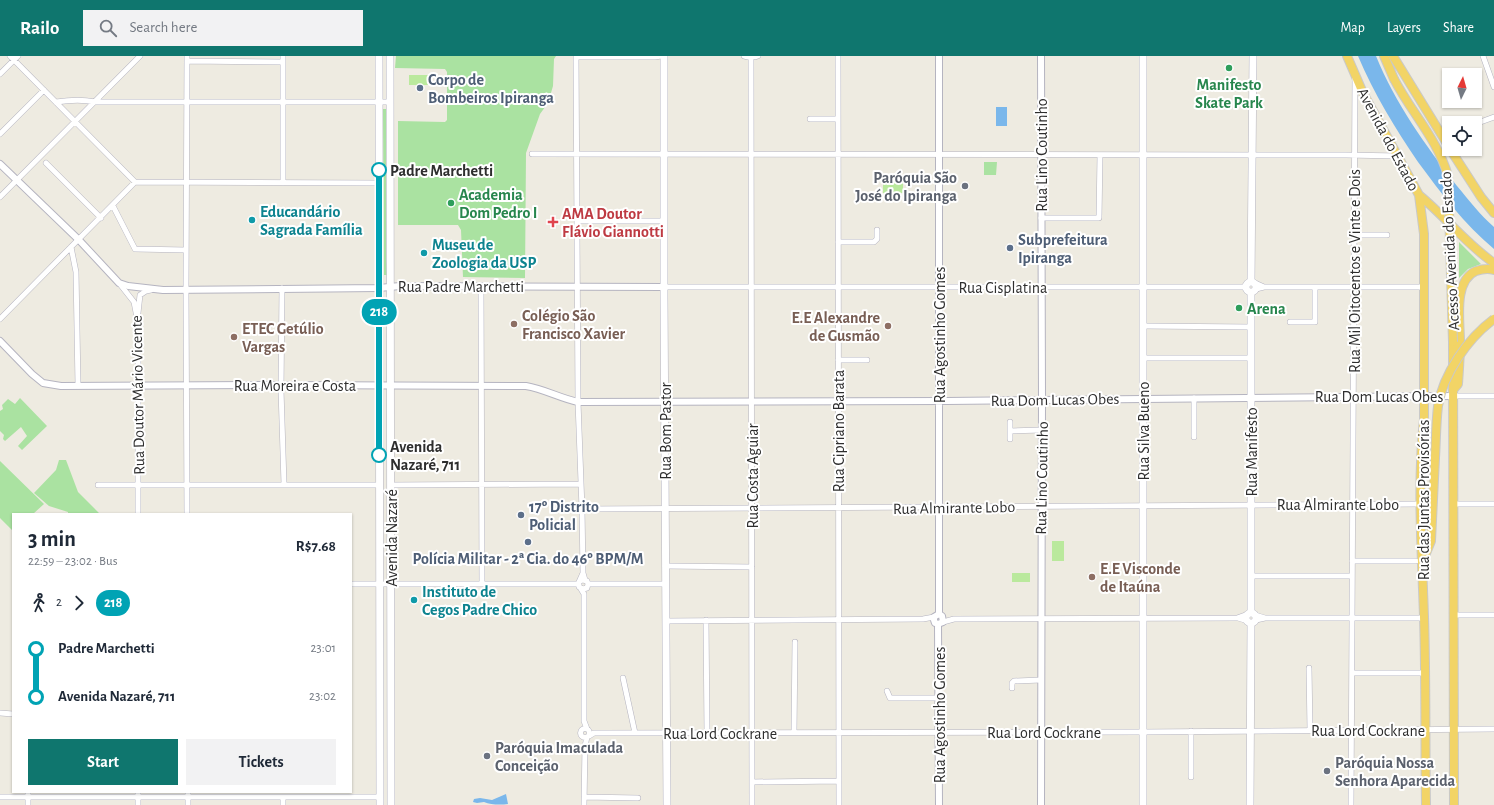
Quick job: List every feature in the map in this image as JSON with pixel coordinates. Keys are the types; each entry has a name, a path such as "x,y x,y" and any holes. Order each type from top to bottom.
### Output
{"highway":[{"name":"Avenida do Estado","path":"1347,56 1363,92 1419,195 1476,249 1494,263"},
{"name":"Avenida do Estado","path":"1384,56 1394,79"},
{"path":"1393,56 1442,130"},
{"name":"Acesso Avenida do Estado","path":"1394,79 1401,94 1444,160 1448,176 1453,342 1451,394"},
{"path":"1455,156 1481,197 1494,212"},
{"name":"Rua das Juntas Provisórias","path":"1419,195 1424,225 1426,396 1422,439 1419,561 1424,618 1428,729 1426,805"},
{"path":"1451,394 1458,384 1460,343 1459,304 1462,287 1470,274 1489,269 1494,270"},
{"path":"1419,561 1431,541 1434,458 1439,401 1450,371 1460,354 1475,336 1494,320"},
{"name":"Rua das Juntas Provisórias","path":"1451,394 1454,504 1454,615 1451,729 1454,805"}],"main road":[{"name":"Avenida Nazaré","path":"379,56 380,801"},
{"name":"Avenida Nazaré","path":"390,56 391,805"},
{"name":"Rua Bom Pastor","path":"664,56 665,566 668,805"},
{"name":"Rua Silva Bueno","path":"1143,56 1143,805"},
{"name":"Rua Manifesto","path":"1250,805 1253,56"}],"street":[{"path":"0,197 140,56"},
{"path":"584,805 585,746 587,733 584,721 582,509 578,402 576,56 661,56"},
{"name":"Rua Cipriano Barata","path":"838,56 838,805"},
{"name":"Rua Agostinho Gomes","path":"938,805 939,56"},
{"name":"Rua Lino Coutinho","path":"1041,56 1041,805"},
{"path":"1483,56 1494,87"},
{"path":"0,74 14,57 44,90 136,182 379,184"},
{"name":"Rua Costa Aguiar","path":"751,57 752,805"},
{"path":"187,513 187,58 283,59 283,183"},
{"name":"Rua Mil Oitocentos e Vinte e Dois","path":"1351,805 1355,74"},
{"path":"0,134 44,90"},
{"path":"56,102 68,100 88,100 95,102 187,103 390,102"},
{"path":"1482,121 1494,117"},
{"path":"810,119 838,119"},
{"path":"831,154 838,147"},
{"path":"742,154 751,148"},
{"path":"532,154 1398,156"},
{"path":"1041,218 1099,218 1100,155"},
{"path":"46,163 101,218"},
{"name":"Rua Doutor Mário Vicente","path":"0,164 79,240 119,283 134,302 138,324 138,513"},
{"path":"0,319 136,182"},
{"path":"113,206 134,249 186,250"},
{"path":"577,221 664,220"},
{"path":"838,242 874,242 877,239 878,230"},
{"path":"1354,235 1386,235"},
{"path":"72,247 76,272 78,385"},
{"name":"Rua Padre Marchetti","path":"119,283 128,286 163,290"},
{"path":"480,286 480,485 482,584"},
{"name":"Rua Padre Marchetti","path":"138,324 140,294 146,291 480,286 664,287"},
{"name":"Rua Cisplatina","path":"664,287 1424,287"},
{"path":"1290,322 1315,322 1315,287"},
{"path":"282,288 284,484"},
{"path":"1143,326 1251,327"},
{"name":"Rua Moreira e Costa","path":"0,341 32,374 43,383 61,386 526,386 542,389 568,400 578,402 665,403"},
{"path":"1143,358 1251,358"},
{"path":"838,360 867,360"},
{"name":"Rua Dom Lucas Obes","path":"665,403 1426,396 1451,394 1494,396"},
{"path":"1194,398 1194,437"},
{"path":"1010,422 1010,439"},
{"path":"1010,431 1042,430"},
{"path":"391,485 581,484"},
{"path":"98,485 379,485"},
{"name":"Rua Almirante Lobo","path":"582,509 1421,504"},
{"path":"1454,504 1494,504"},
{"path":"1352,561 1419,561"},
{"path":"665,566 752,567"},
{"path":"1251,576 1352,576"},
{"path":"352,584 583,586 666,584"},
{"path":"1454,615 1494,615"},
{"path":"666,621 1352,617 1424,618"},
{"path":"706,620 707,733"},
{"path":"794,732 795,642"},
{"path":"1309,668 1310,730"},
{"path":"1352,673 1425,673"},
{"path":"623,678 635,733"},
{"path":"1012,688 1012,682 1014,681 1041,680"},
{"path":"887,691 890,698 938,698"},
{"path":"0,714 12,714"},
{"name":"Rua Lord Cockrane","path":"587,733 1142,732 1494,729"},
{"path":"1191,731 1191,777"},
{"path":"752,782 839,780"},
{"path":"0,797 28,795 188,795 380,801"},
{"path":"28,795 28,805"},
{"path":"138,795 138,805"},
{"path":"188,795 188,805"},
{"path":"283,797 283,805"},
{"path":"584,797 638,798"}],"green space":[{"path":"396,56 556,56 554,59 553,86 548,103 540,114 526,153 525,278 463,277 461,230 458,225 398,225 398,121 445,122 447,120 447,72 445,69 395,68"},
{"path":"409,75 430,75 430,85 409,85"},
{"path":"383,109 386,109 387,275 384,275"},
{"path":"984,162 997,162 996,175 984,175"},
{"path":"883,182 903,182 903,193 883,193"},
{"path":"1459,242 1481,264 1468,269 1459,278"},
{"path":"20,398 47,426 22,450 18,446 27,436 21,427 5,441 3,439 4,435 0,431 0,411 3,409 2,405 8,399 15,404"},
{"path":"59,460 66,460 78,492 99,513 68,513 49,506 34,493 56,470"},
{"path":"0,461 44,504 34,513 12,513 12,530 0,518"},
{"path":"1052,541 1064,541 1064,561 1052,561"},
{"path":"1012,573 1030,573 1030,582 1012,582"}],"water":[{"path":"1358,56 1376,56 1392,91 1423,140 1457,186 1494,227 1494,249 1463,219 1444,197 1418,162 1385,110"},
{"path":"996,107 1007,107 1007,126 996,126"},
{"path":"506,794 508,804 473,802 474,799 480,798 492,800"}],"bus line":[{"name":"218","path":"379,170 379,455"}],"place":[{"name":"Manifesto Skate Park","path":"1229,68"},
{"name":"Corpo de Bombeiros Ipiranga","path":"420,88"},
{"name":"Padre Marchetti","path":"379,170"},
{"name":"Paróquia São José do Ipiranga","path":"965,186"},
{"name":"Academia Dom Pedro I","path":"451,203"},
{"name":"Educandário Sagrada Família","path":"252,220"},
{"name":"AMA Doutor Flávio Giannotti","path":"553,222"},
{"name":"Subprefeitura Ipiranga","path":"1010,248"},
{"name":"Museu de Zoologia da USP","path":"424,253"},
{"name":"Arena","path":"1239,308"},
{"name":"Colégio São Francisco Xavier","path":"514,324"},
{"name":"E.E Alexandre de Gusmão","path":"888,326"},
{"name":"ETEC Getúlio Vargas","path":"234,337"},
{"name":"Avenida Nazaré, 711","path":"379,455"},
{"name":"17º Distrito Policial","path":"521,515"},
{"name":"Polícia Militar - 2ª Cia. do 46º BPM/M","path":"528,542"},
{"name":"E.E Visconde de Itaúna","path":"1092,577"},
{"name":"Instituto de Cegos Padre Chico","path":"414,600"},
{"name":"Paróquia Imaculada Conceição","path":"487,756"},
{"name":"Paróquia Nossa Senhora Aparecida","path":"1327,771"}]}
